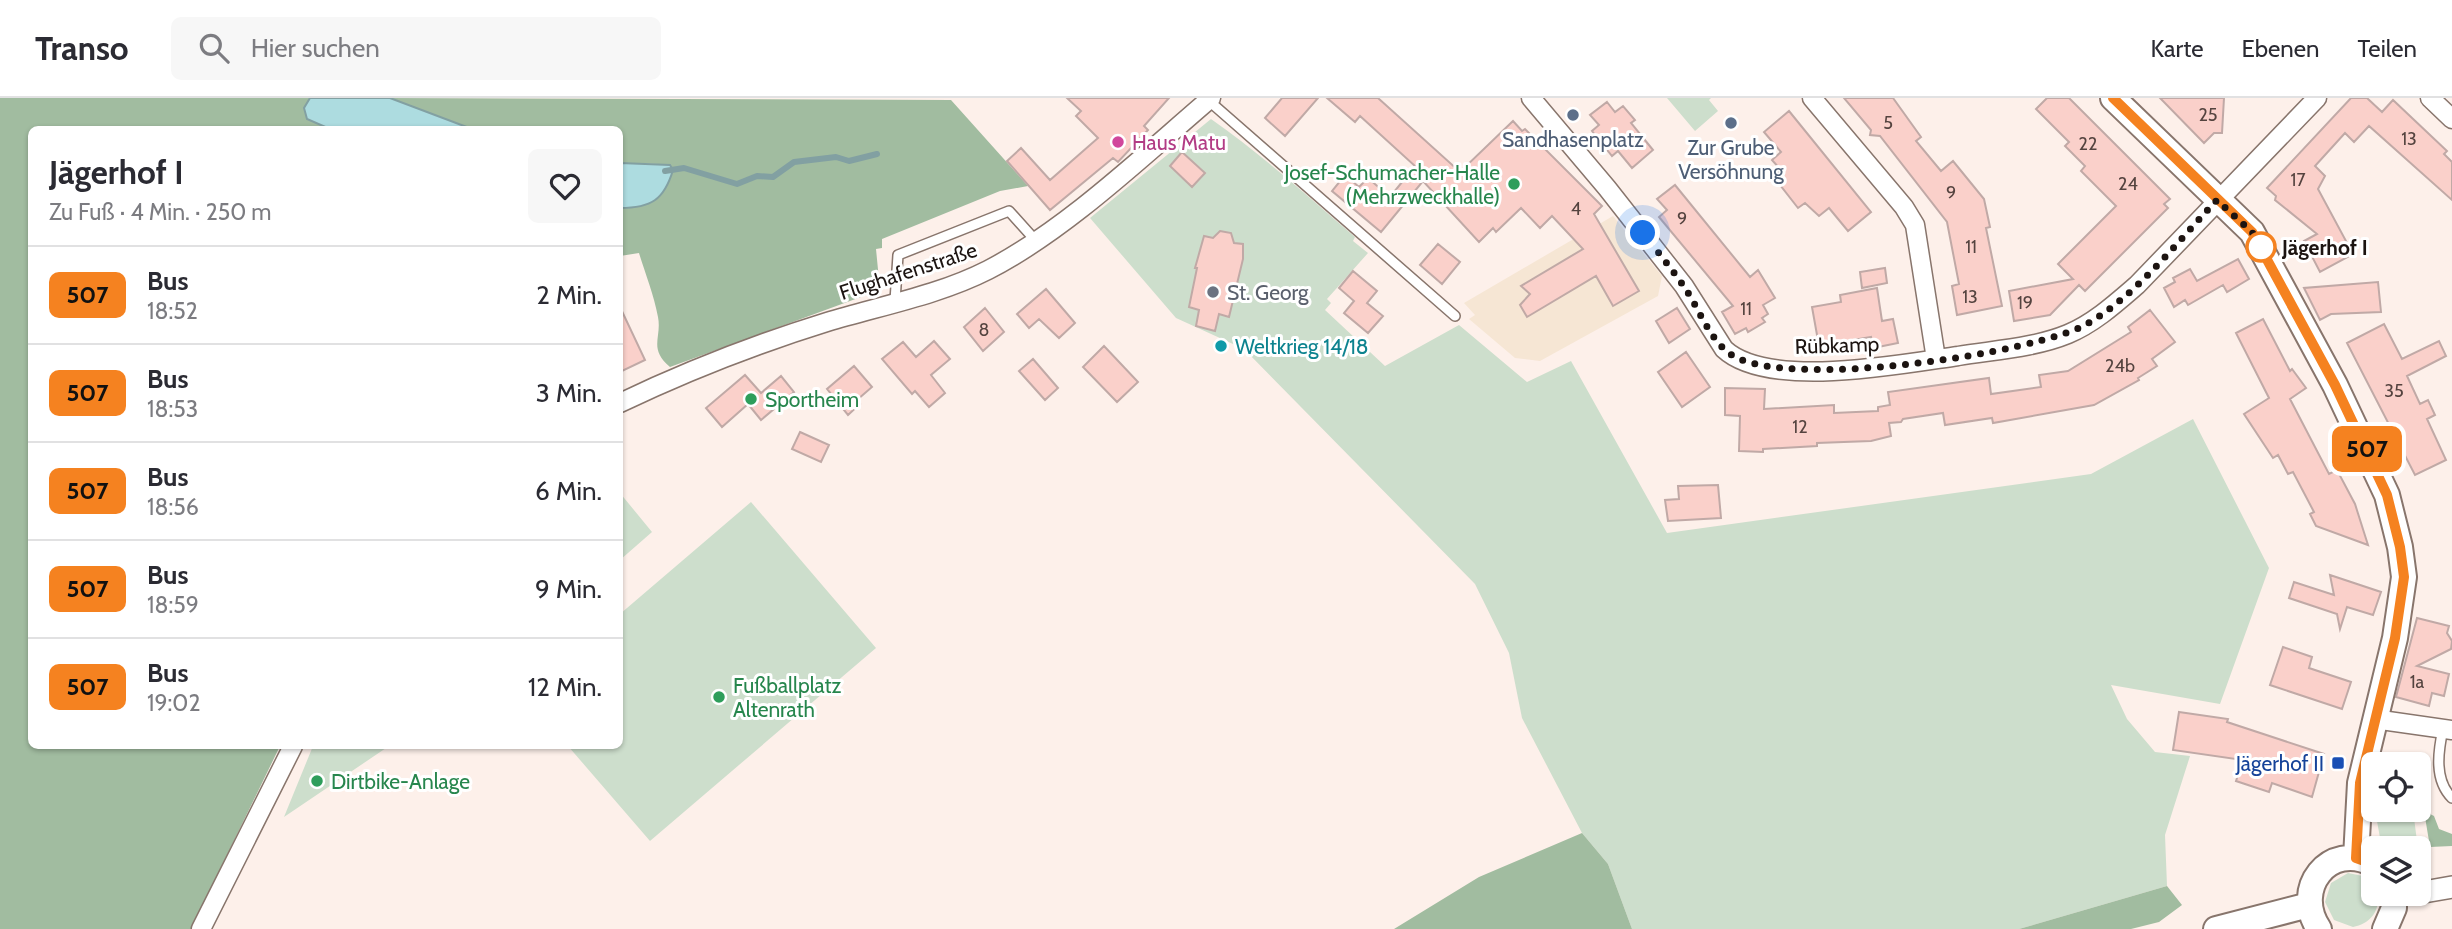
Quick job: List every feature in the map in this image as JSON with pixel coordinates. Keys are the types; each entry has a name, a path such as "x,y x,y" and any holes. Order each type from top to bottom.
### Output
{"main road":[{"path":"2113,98 2252,232 2335,385 2387,495 2400,547 2404,577 2395,638 2360,783 2363,836"},
{"path":"2319,929 2309,905 2309,893 2318,874 2329,864 2361,861"},
{"path":"2216,929 2309,905"},
{"path":"2385,929 2397,906"}],"street":[{"name":"Rübkamp","path":"1531,98 1607,188 1684,286 1711,330 1731,355 1761,366 1813,371 1887,367 2021,347 2067,334 2086,324 2106,312 2137,285 2317,98"},
{"path":"1812,98 1904,207 1915,225 1936,359"},
{"path":"2430,98 2452,119"},
{"name":"Flughafenstraße","path":"623,402 705,364 790,333 986,271 1036,241 1209,99"},
{"path":"2374,719 2448,729"},
{"path":"201,929 291,749"},
{"path":"2431,890 2452,887"}],"lane":[{"path":"1209,99 1455,316"},
{"path":"895,301 898,255 1009,211 1036,241"},
{"path":"2448,729 2440,778 2444,790 2452,798"}],"shaded area":[{"path":"1613,216 1662,276 1658,296 1540,361 1515,358 1469,319 1475,315 1464,303"}],"green space":[{"path":"0,98 310,98 304,108 307,118 324,126 28,126 28,749 279,749 191,929 0,929"},
{"path":"390,98 951,100 1028,186 1000,191 882,239 882,248 876,249 880,290 670,367 659,354 658,317 639,253 623,256 623,208 640,206 655,200 665,189 673,170 658,164 623,163 623,126 464,126"},
{"path":"1667,98 1711,98 1709,100 1718,111 1695,131"},
{"path":"1211,119 1302,191 1355,237 1353,241 1368,253 1327,299 1331,303 1325,310 1385,366 1459,325 1527,382 1571,361 1667,533 2091,474 2193,419 2269,568 2220,704 2111,685 2127,719 2155,752 2190,756 2165,835 2167,886 2019,929 1632,929 1608,864 1582,833 1522,718 1509,653 1475,584 1244,349 1176,318 1090,218"},
{"path":"623,497 652,532 623,557"},
{"name":"Fußballplatz Altenrath","path":"751,502 876,648 650,841 571,749 623,749 623,611"},
{"name":"Dirtbike-Anlage","path":"312,749 385,749 284,817"},
{"path":"2431,814 2439,829 2452,834 2452,846 2431,847 2431,836 2428,836 2426,822 2431,822"},
{"path":"2377,822 2415,822 2416,836 2380,836"},
{"path":"1582,833 1608,864 1632,929 1394,929 1479,877"},
{"path":"2348,873 2361,876 2361,906 2377,906 2375,912 2364,923 2353,927 2334,920 2325,902 2331,883"},
{"path":"2167,886 2182,905 2159,922 2131,929 2019,929"}],"water":[{"path":"310,98 390,98 464,126 323,126 307,119 304,108"},
{"path":"623,163 670,165 673,170 665,189 655,200 640,206 623,208"}],"building":[{"path":"1067,98 1169,98 1144,126 1148,130 1118,162 1113,158 1050,210 1007,161 1021,148 1050,180 1098,138 1076,116 1081,111"},
{"path":"1282,98 1318,98 1285,136 1265,118"},
{"path":"1327,98 1378,98 1460,172 1513,121 1522,131 1525,129 1602,206 1594,214 1639,291 1613,306 1596,276 1527,317 1520,305 1530,294 1521,286 1583,249 1552,216 1540,228 1521,208 1496,232 1493,228 1479,242 1423,181 1381,232 1332,191 1345,175 1359,187 1368,178 1390,197 1415,166 1360,116 1355,122"},
{"path":"1844,98 1893,98 1921,137 1916,141 1941,171 1953,161 1984,199 1990,227 1986,228 2002,306 1957,315 1952,286 1959,284 1947,222 1880,136 1870,135 1871,130"},
{"path":"2047,98 2069,98 2170,199 2164,204 2168,208 2085,291 2079,285 2050,315 2014,321 2009,291 2073,279 2058,264 2116,206 2081,171 2085,166 2065,146 2069,142 2036,109"},
{"path":"2160,98 2224,98 2222,133 2214,133 2204,143"},
{"path":"2351,98 2367,98 2382,112 2393,100 2447,151 2444,154 2452,162 2452,200 2369,126 2354,142 2345,133 2315,166 2325,176 2318,189 2353,254 2320,272 2304,241 2317,234 2275,200 2276,196 2267,188"},
{"path":"1607,102 1615,112 1623,106 1635,120 1631,123 1653,150 1632,168 1618,151 1612,156 1592,131 1599,125 1590,115"},
{"path":"1789,111 1871,212 1848,231 1829,208 1819,216 1805,203 1798,208 1773,176 1781,170 1772,160 1781,152 1764,132"},
{"path":"1182,152 1205,173 1192,187 1170,166"},
{"path":"1675,185 1750,277 1758,270 1775,298 1763,305 1768,314 1762,318 1765,322 1748,332 1746,328 1735,334 1722,312 1733,306 1659,217 1667,210 1657,199"},
{"name":"St. Georg","path":"1220,231 1231,233 1234,243 1243,244 1243,259 1229,317 1219,314 1215,331 1196,326 1199,310 1189,307 1195,268 1204,236 1213,238"},
{"path":"1438,244 1460,262 1442,284 1420,265"},
{"path":"2238,259 2249,279 2227,292 2223,285 2188,305 2185,300 2174,307 2164,288 2175,282 2173,278 2190,269 2197,281"},
{"path":"1885,268 1887,283 1862,288 1860,272"},
{"path":"1353,271 1377,291 1367,303 1383,316 1368,333 1344,313 1354,301 1339,288"},
{"path":"2378,282 2381,312 2331,314 2320,320 2304,288"},
{"path":"1877,288 1882,321 1893,319 1898,343 1873,348 1871,337 1819,346 1812,307 1841,302 1840,295"},
{"path":"1046,289 1075,323 1059,338 1039,319 1029,328 1017,314"},
{"path":"985,308 1004,332 983,351 964,327"},
{"path":"1677,308 1690,329 1669,343 1656,321"},
{"path":"2150,310 2175,342 2152,359 2157,366 2138,378 2139,380 2094,405 1993,423 1992,418 1945,425 1943,413 1889,423 1891,436 1871,441 1817,443 1817,446 1763,449 1763,452 1739,451 1740,416 1725,415 1725,388 1765,389 1764,409 1834,405 1834,413 1878,411 1878,407 1890,405 1888,392 1989,378 1991,394 2041,387 2039,375 2068,371 2131,332 2128,327"},
{"path":"623,313 645,360 623,371"},
{"path":"2263,319 2290,371 2292,369 2306,388 2290,399 2329,474 2337,470 2355,504 2368,545 2316,526 2310,514 2314,512 2293,472 2288,474 2278,455 2273,458 2244,414 2269,398 2236,333"},
{"path":"2384,324 2402,359 2439,341 2446,356 2407,376 2420,404 2428,400 2435,415 2427,419 2446,460 2415,475 2347,343"},
{"path":"934,341 950,359 931,375 945,393 929,407 915,391 912,394 882,359 903,342 916,357"},
{"path":"1104,346 1138,382 1117,402 1083,367"},
{"path":"1686,352 1710,387 1682,407 1658,372"},
{"path":"1033,359 1058,388 1045,400 1019,371"},
{"path":"854,366 872,387 857,400 860,404 848,415 827,389"},
{"name":"Sportheim","path":"745,375 761,393 781,376 794,392 761,420 748,404 722,427 706,408"},
{"path":"800,432 829,445 821,462 792,449"},
{"path":"1718,485 1721,518 1668,521 1665,500 1679,499 1678,486"},
{"path":"2330,575 2381,592 2373,615 2347,607 2340,629 2337,614 2289,598 2294,582 2334,595"},
{"path":"2417,618 2449,626 2447,633 2452,641 2451,649 2417,666 2449,674 2444,696 2432,693 2429,706 2396,697"},
{"path":"2283,647 2312,657 2309,668 2351,682 2342,709 2270,685"},
{"path":"2179,712 2228,719 2227,722 2324,754 2312,797 2272,783 2269,792 2236,781 2243,760 2173,750"}],"waterway":[{"path":"665,171 684,168 737,184 757,176 773,177 794,162 836,157 849,161 877,154"}],"bus line":[{"name":"507","path":"2113,98 2252,232 2335,385 2387,495 2400,547 2404,577 2395,638 2360,783 2356,858 2361,859"}],"place":[{"name":"Sandhasenplatz","path":"1573,115"},
{"name":"Zur Grube Versöhnung","path":"1731,123"},
{"name":"Haus Matu","path":"1118,142"},
{"name":"Josef-Schumacher-Halle (Mehrzweckhalle)","path":"1514,184"},
{"name":"Jägerhof I","path":"2261,247"},
{"name":"St. Georg","path":"1213,292"},
{"name":"Weltkrieg 14/18","path":"1221,346"},
{"name":"Sportheim","path":"751,399"},
{"name":"Fußballplatz Altenrath","path":"719,697"},
{"name":"Jägerhof II","path":"2338,763"},
{"name":"Dirtbike-Anlage","path":"317,781"}],"route":[{"path":"1643,233 1684,286 1711,330 1731,355 1761,366 1813,371 1887,367 2021,347 2067,334 2106,312 2137,285 2217,200 2230,209 2252,232 2261,247"}]}
